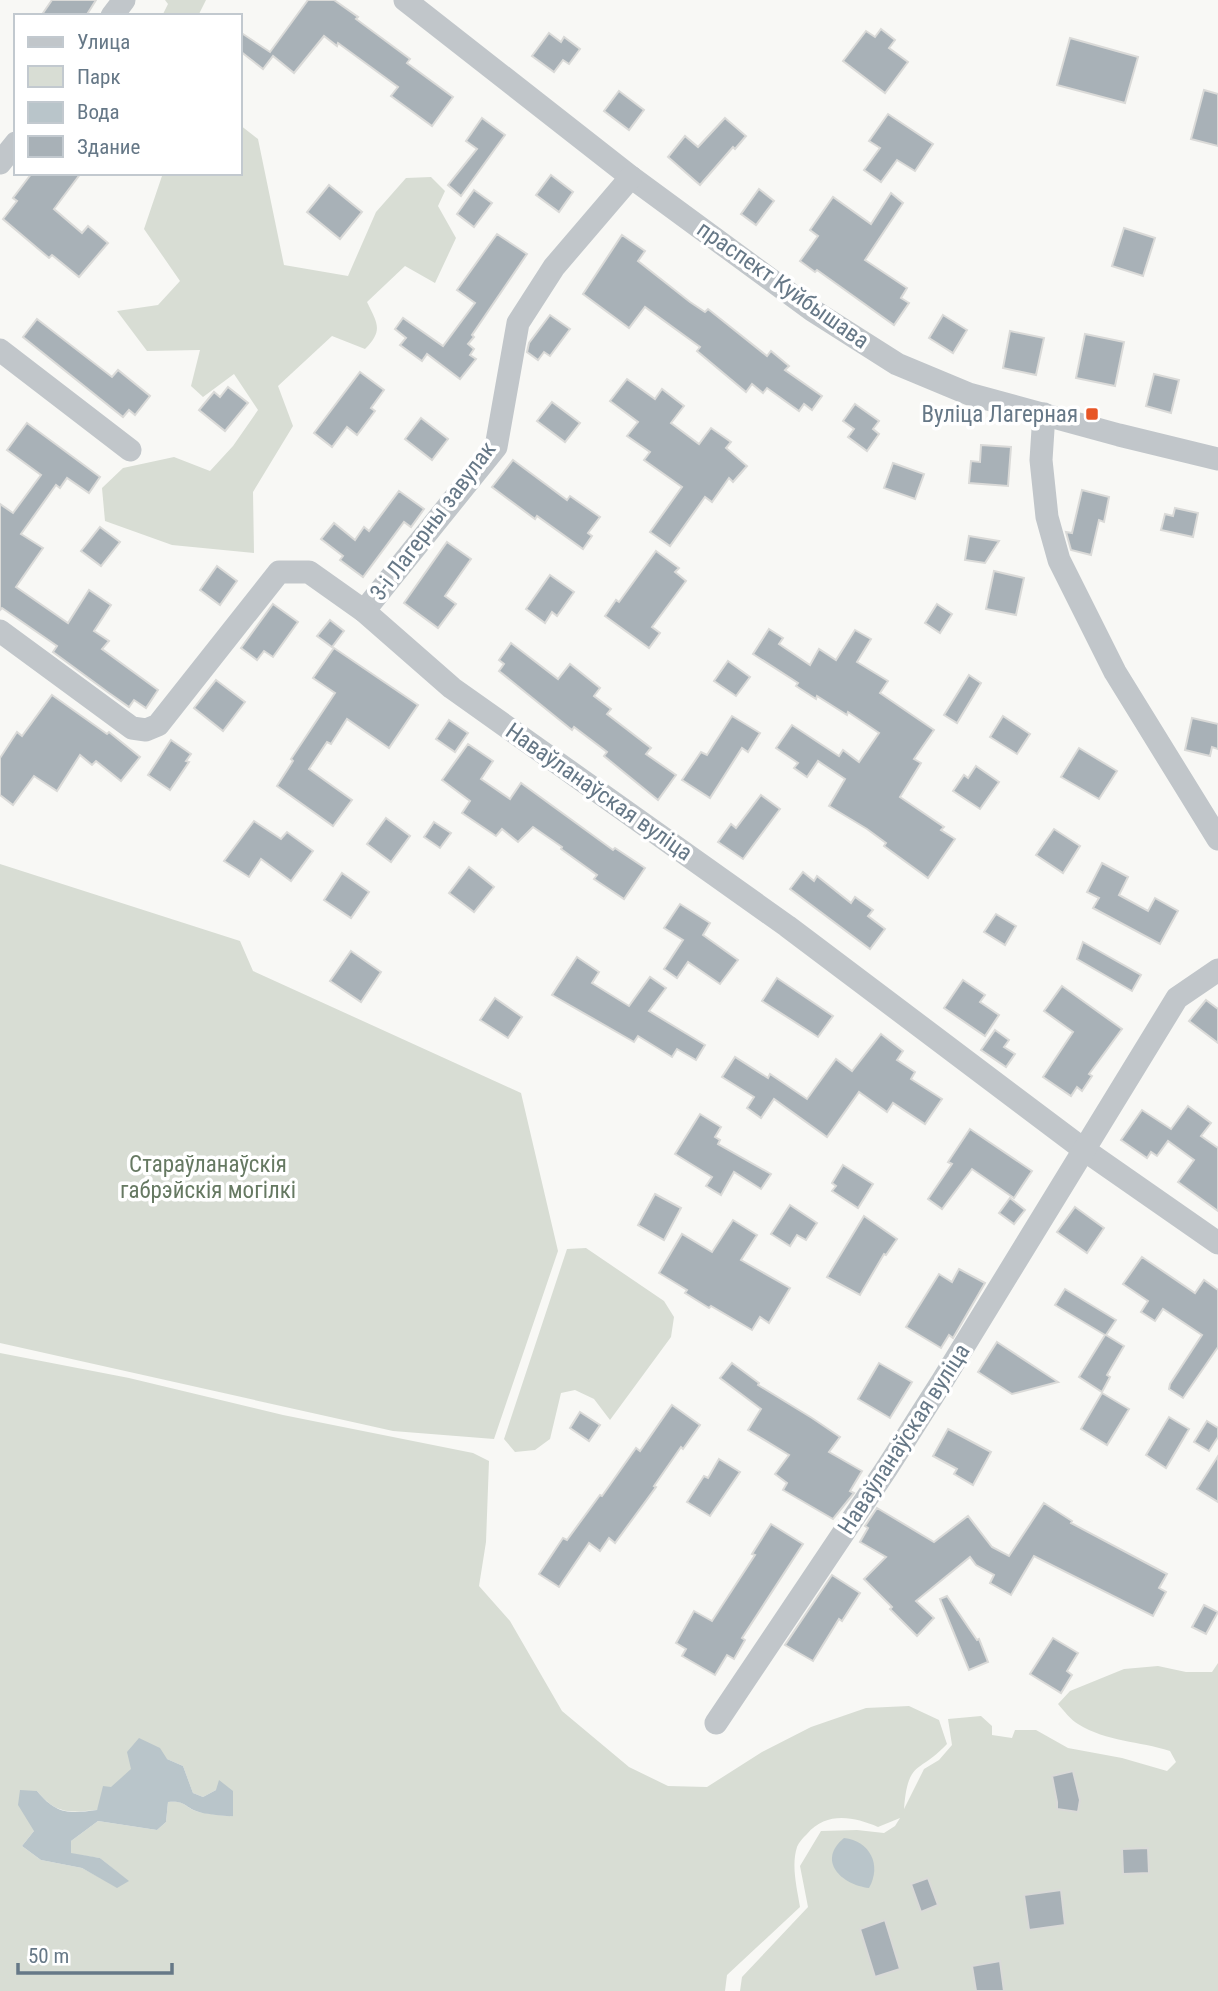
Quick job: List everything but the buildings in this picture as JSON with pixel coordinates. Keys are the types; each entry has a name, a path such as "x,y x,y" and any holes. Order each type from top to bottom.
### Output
{"street":[{"name":"праспект Куйбышава","path":"405,0 631,177 813,310 897,364 969,394 1218,459"},
{"name":"3-і Лагерны завулак","path":"364,611 496,446 518,323 554,267 631,177"},
{"path":"0,350 130,450"},
{"path":"1044,414 1041,460 1047,517 1059,559 1115,672 1218,839"},
{"name":"Наваўланаўская вуліца","path":"0,631 132,728 146,730 158,725 279,572 309,572 364,611 452,688 787,926 1083,1149 1218,1243"},
{"path":"1083,1149 1177,998 1218,970"},
{"name":"Наваўланаўская вуліца","path":"716,1723 894,1457 1083,1149"}],"green space":[{"path":"165,0 206,0 199,14 163,14 168,4"},
{"path":"242,127 258,139 284,265 348,276 376,212 406,178 431,177 445,191 438,206 456,238 435,283 405,266 367,302 377,331 365,349 332,336 278,386 293,426 253,492 254,553 172,545 105,521 102,488 123,468 174,457 210,471 233,446 258,410 234,374 203,397 191,386 200,350 147,351 117,311 158,305 180,281 144,229 162,175 242,175"},
{"name":"Стараўланаўскія габрэйскія могілкі","path":"0,864 240,941 253,971 521,1093 558,1251 494,1439 393,1431 0,1343"},
{"path":"586,1248 664,1301 674,1317 671,1337 610,1420 594,1399 575,1390 561,1393 550,1439 535,1450 515,1452 504,1439 567,1249"},
{"path":"0,1353 129,1378 283,1415 473,1453 489,1461 486,1542 479,1586 510,1621 562,1711 629,1767 668,1786 707,1787 762,1752 811,1727 866,1708 909,1706 939,1720 947,1744 912,1774 908,1782 904,1809 924,1769 939,1760 952,1745 948,1719 981,1716 992,1726 992,1735 1012,1738 1015,1730 1036,1730 1068,1748 1122,1758 1167,1771 1176,1762 1170,1751 1089,1730 1073,1720 1058,1704 1070,1691 1124,1669 1158,1666 1186,1672 1212,1672 1218,1663 1218,1991 740,1991 742,1977 808,1907 800,1866 821,1831 857,1830 884,1833 895,1826 900,1818 878,1827 841,1818 823,1822 800,1841 797,1847 795,1877 800,1907 727,1975 725,1991 0,1991","holes":["167,1759 183,1766 193,1793 203,1797 216,1790 233,1791 233,1816 199,1812 182,1803 168,1802 166,1822 157,1830 98,1821 71,1841 71,1854 100,1858 128,1881 117,1887 82,1868 41,1860 22,1846 34,1831 37,1791 50,1804 63,1810 97,1810 118,1781 133,1770"]}],"water":[{"path":"139,1738 160,1748 167,1759 183,1766 193,1793 203,1797 216,1790 219,1780 233,1791 233,1816 202,1813 182,1803 168,1802 166,1822 157,1830 98,1821 71,1841 71,1853 100,1858 129,1881 117,1888 82,1868 41,1860 22,1846 34,1831 18,1805 20,1790 37,1791 50,1804 63,1811 97,1810 103,1786 111,1787 131,1769 127,1752"},
{"path":"844,1838 861,1844 871,1856 874,1871 869,1888 842,1877 832,1863 832,1855"}],"place":[{"name":"Вуліца Лагерная","path":"1092,414"}]}
